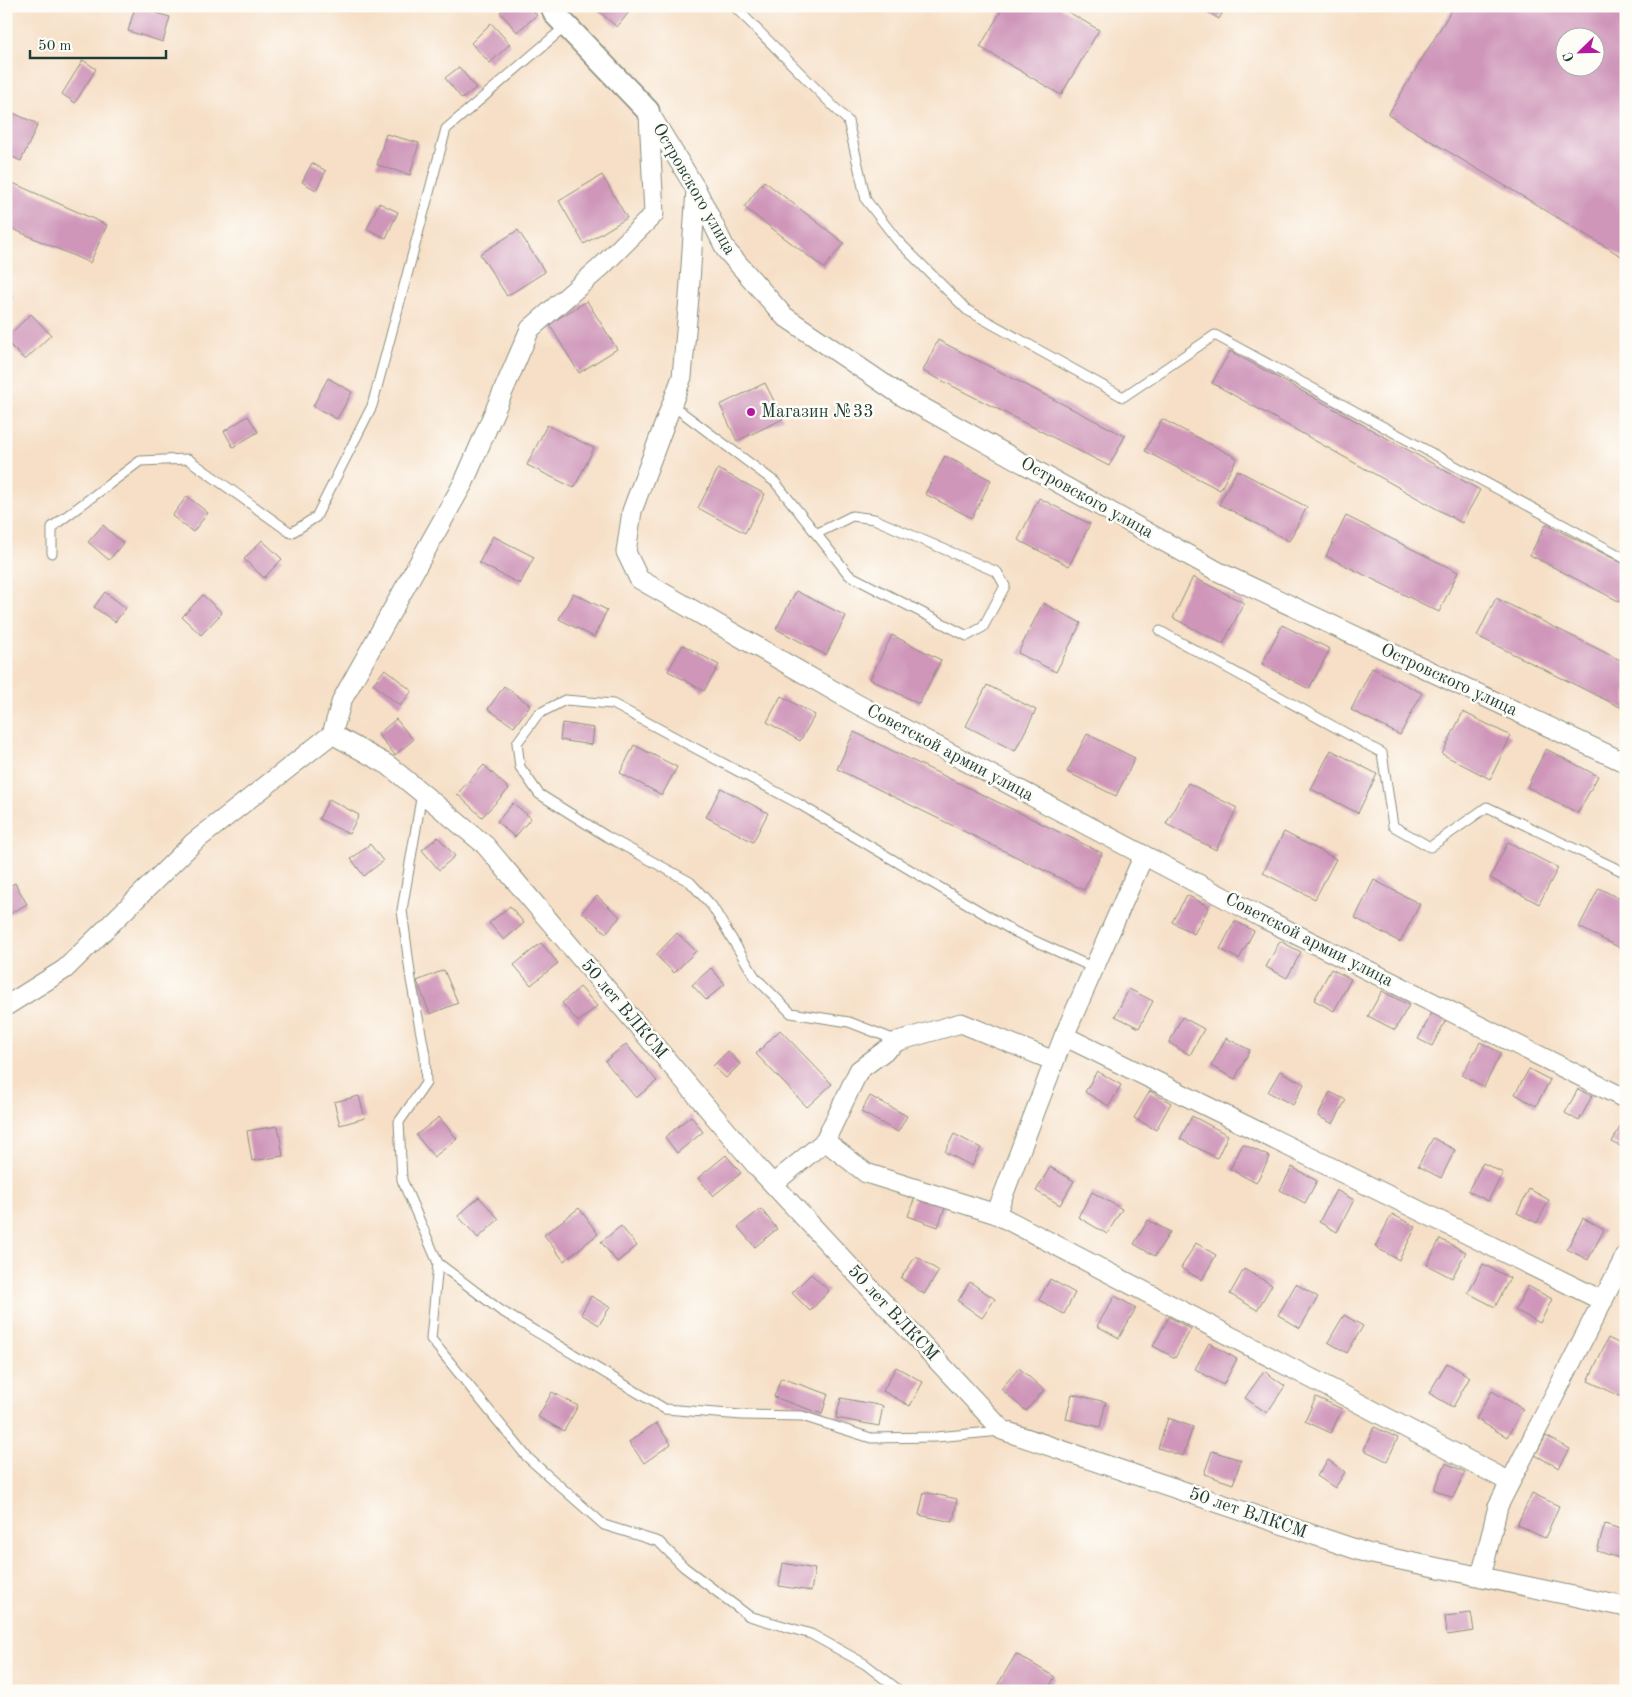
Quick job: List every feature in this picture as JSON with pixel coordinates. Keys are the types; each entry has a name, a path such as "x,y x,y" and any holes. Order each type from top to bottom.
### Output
{"street":[{"path":"6,1006 65,968 194,842 332,734 342,700 464,482 530,329 601,268 654,214 648,112 555,14 552,6"},
{"name":"Островского улица","path":"648,112 696,189 726,250 784,316 902,396 1218,571 1626,763"},
{"name":"Советской армии улица","path":"696,189 682,377 632,511 626,552 639,579 857,704 1261,917 1626,1099"},
{"name":"50 лет ВЛКСМ","path":"332,734 388,765 485,845 773,1184 1002,1430 1367,1553 1626,1607"},
{"path":"996,1214 1064,1036 1144,855"},
{"path":"773,1184 825,1141 859,1070 898,1041 961,1023 1054,1061"},
{"path":"1064,1036 1602,1301"},
{"path":"825,1141 866,1173 996,1214 1510,1482"},
{"path":"1481,1577 1498,1506 1626,1255"}],"lane":[{"path":"734,6 848,121 866,200 897,240 967,310 1123,398 1215,335 1626,559"},
{"path":"52,553 52,527 140,461 188,459 291,533 316,517 372,406 446,129 566,25"},
{"path":"672,405 775,482 816,534 849,575 967,636 983,627 1005,586 997,572 874,519 852,516 816,534"},
{"path":"1160,631 1382,753 1393,826 1430,847 1487,807 1626,873"},
{"path":"898,1041 849,1022 791,1013 755,977 712,906 690,882 606,836 539,794 520,768 517,743 538,714 566,700 613,704 799,804 1015,932 1094,968"},
{"path":"422,793 402,910 411,980 425,1055 426,1083 399,1122 402,1180 438,1263 431,1340 527,1457 604,1525 659,1542 684,1567 749,1616 811,1634 866,1664 900,1691"},
{"path":"438,1263 500,1310 665,1409 742,1415 802,1416 871,1438 936,1437 1002,1430"}],"building":[{"path":"506,6 529,6 537,15 517,32 500,12"},
{"path":"598,6 634,6 617,27 596,9"},
{"path":"1004,6 1058,6 1099,30 1061,95 980,47"},
{"path":"1198,6 1226,6 1219,19"},
{"path":"1454,6 1626,6 1626,259 1388,115"},
{"path":"135,7 170,17 163,42 128,31"},
{"path":"491,23 510,44 490,63 471,43"},
{"path":"83,60 96,69 75,103 62,94"},
{"path":"459,67 476,88 462,99 445,78"},
{"path":"6,110 38,124 21,161 6,154"},
{"path":"386,134 419,143 410,175 377,165"},
{"path":"312,163 326,171 316,190 302,182"},
{"path":"602,175 627,218 584,244 559,201"},
{"path":"6,180 107,225 90,263 6,226"},
{"path":"764,181 844,243 824,268 744,207"},
{"path":"379,203 398,212 386,238 367,229"},
{"path":"518,230 545,272 507,296 480,254"},
{"path":"6,291 12,295 6,303"},
{"path":"587,301 617,349 579,373 549,324"},
{"path":"31,314 51,335 25,360 6,341 6,338"},
{"path":"938,340 1125,436 1109,466 923,371"},
{"path":"1230,351 1480,490 1462,523 1212,383"},
{"path":"328,378 352,392 337,419 313,406"},
{"name":"Магазин №33","path":"765,383 783,419 737,441 720,405"},
{"path":"248,416 258,432 233,447 224,431"},
{"path":"1162,419 1237,458 1220,490 1145,451"},
{"path":"547,425 594,448 574,488 527,465"},
{"path":"945,456 991,480 972,518 925,494"},
{"path":"718,469 765,494 745,533 698,508"},
{"path":"1237,470 1307,507 1289,541 1219,504"},
{"path":"187,496 208,513 193,532 172,516"},
{"path":"1039,498 1090,524 1069,566 1018,540"},
{"path":"1346,516 1458,572 1439,612 1326,556"},
{"path":"1546,524 1626,565 1626,605 1530,555"},
{"path":"103,525 123,543 109,560 88,542"},
{"path":"493,536 534,557 520,584 479,563"},
{"path":"262,540 282,559 264,578 244,559"},
{"path":"1193,577 1244,603 1223,644 1173,618"},
{"path":"796,591 846,616 826,655 776,629"},
{"path":"105,592 126,608 115,622 94,607"},
{"path":"573,593 607,610 594,637 559,619"},
{"path":"203,595 222,613 201,635 182,617"},
{"path":"1496,598 1626,663 1626,710 1477,636"},
{"path":"1043,603 1081,623 1056,672 1018,653"},
{"path":"1282,625 1330,649 1309,689 1262,664"},
{"path":"892,635 941,660 919,704 870,679"},
{"path":"683,645 719,665 704,691 668,671"},
{"path":"1372,668 1422,693 1400,735 1351,710"},
{"path":"385,669 412,691 400,706 373,684"},
{"path":"987,685 1036,710 1015,751 966,726"},
{"path":"504,686 530,705 514,727 488,709"},
{"path":"781,696 815,715 800,741 767,722"},
{"path":"1463,712 1511,736 1490,779 1442,754"},
{"path":"396,719 413,740 395,755 378,734"},
{"path":"562,723 594,728 592,745 560,740"},
{"path":"854,732 1102,853 1084,890 837,769"},
{"path":"1087,734 1135,758 1116,796 1067,772"},
{"path":"634,745 677,767 662,795 620,773"},
{"path":"1546,749 1598,776 1578,813 1527,787"},
{"path":"1331,750 1377,774 1358,813 1311,789"},
{"path":"484,765 509,789 482,817 457,794"},
{"path":"1188,783 1237,808 1216,850 1166,824"},
{"path":"721,788 768,813 753,842 706,817"},
{"path":"329,799 359,815 349,834 319,819"},
{"path":"513,803 531,818 515,837 497,822"},
{"path":"1284,832 1336,859 1315,899 1263,873"},
{"path":"438,837 455,856 439,870 422,850"},
{"path":"1508,842 1558,868 1539,904 1490,878"},
{"path":"370,844 383,861 364,876 351,859"},
{"path":"1374,880 1420,904 1400,942 1355,918"},
{"path":"15,883 27,904 6,916 6,888"},
{"path":"1599,888 1626,902 1626,946 1624,950 1579,927"},
{"path":"1187,895 1209,907 1194,934 1172,922"},
{"path":"597,896 620,917 606,933 582,912"},
{"path":"510,906 524,923 504,940 489,923"},
{"path":"1235,921 1254,931 1239,959 1220,949"},
{"path":"677,933 696,951 674,973 656,955"},
{"path":"1280,941 1301,952 1287,978 1266,967"},
{"path":"541,943 558,963 531,985 514,965"},
{"path":"711,968 725,984 706,1000 692,985"},
{"path":"1331,969 1351,979 1334,1011 1314,1000"},
{"path":"444,970 458,1003 430,1014 417,981"},
{"path":"580,987 597,1006 578,1022 562,1003"},
{"path":"1129,989 1153,1001 1139,1028 1115,1016"},
{"path":"1382,991 1409,1005 1395,1030 1368,1016"},
{"path":"1433,1011 1447,1018 1432,1046 1418,1039"},
{"path":"1182,1017 1204,1029 1190,1055 1169,1043"},
{"path":"780,1030 832,1084 807,1107 756,1054"},
{"path":"1226,1038 1250,1050 1235,1079 1211,1066"},
{"path":"1480,1042 1501,1053 1484,1087 1462,1075"},
{"path":"626,1044 657,1081 636,1098 605,1061"},
{"path":"728,1051 740,1064 726,1078 713,1066"},
{"path":"1529,1069 1550,1080 1536,1106 1515,1094"},
{"path":"1097,1071 1121,1085 1109,1106 1085,1092"},
{"path":"1280,1071 1304,1084 1293,1105 1268,1092"},
{"path":"1578,1089 1592,1096 1579,1121 1565,1113"},
{"path":"1150,1091 1171,1103 1156,1130 1134,1118"},
{"path":"1330,1092 1346,1100 1333,1124 1318,1116"},
{"path":"359,1096 365,1118 340,1125 334,1102"},
{"path":"870,1096 907,1116 898,1132 861,1112"},
{"path":"691,1116 703,1132 677,1153 665,1137"},
{"path":"1192,1116 1228,1135 1217,1158 1180,1139"},
{"path":"1626,1116 1626,1149 1612,1142"},
{"path":"439,1117 457,1139 434,1157 416,1135"},
{"path":"278,1126 283,1156 252,1161 247,1131"},
{"path":"954,1134 981,1148 972,1166 945,1152"},
{"path":"1433,1138 1455,1150 1441,1178 1418,1166"},
{"path":"1243,1144 1270,1157 1256,1183 1230,1169"},
{"path":"726,1155 741,1173 713,1196 698,1178"},
{"path":"1483,1163 1503,1173 1488,1201 1468,1191"},
{"path":"1050,1167 1074,1181 1060,1205 1036,1191"},
{"path":"1292,1167 1317,1181 1305,1203 1280,1190"},
{"path":"1529,1189 1549,1200 1537,1223 1517,1213"},
{"path":"1336,1190 1354,1200 1337,1232 1319,1222"},
{"path":"1092,1192 1122,1209 1107,1234 1078,1217"},
{"path":"916,1194 946,1205 938,1227 908,1216"},
{"path":"479,1197 499,1219 478,1238 458,1216"},
{"path":"579,1208 598,1234 564,1261 544,1235"},
{"path":"761,1209 777,1229 755,1247 738,1227"},
{"path":"1392,1214 1416,1227 1399,1260 1375,1247"},
{"path":"1583,1218 1604,1230 1588,1260 1567,1249"},
{"path":"1148,1220 1170,1232 1155,1256 1134,1244"},
{"path":"621,1226 637,1246 617,1262 601,1242"},
{"path":"1440,1239 1466,1252 1452,1278 1427,1265"},
{"path":"1196,1243 1216,1255 1202,1280 1181,1268"},
{"path":"916,1256 939,1271 924,1294 901,1278"},
{"path":"1483,1264 1510,1278 1495,1307 1468,1293"},
{"path":"1244,1269 1272,1285 1257,1310 1230,1294"},
{"path":"811,1274 829,1291 810,1311 792,1293"},
{"path":"1050,1279 1075,1293 1064,1314 1039,1300"},
{"path":"970,1282 995,1299 982,1318 958,1301"},
{"path":"1296,1284 1318,1297 1300,1328 1278,1315"},
{"path":"1528,1286 1552,1299 1540,1323 1515,1310"},
{"path":"591,1296 610,1307 599,1325 581,1314"},
{"path":"1115,1296 1136,1308 1119,1338 1097,1326"},
{"path":"1344,1315 1363,1326 1347,1353 1328,1342"},
{"path":"1169,1317 1191,1329 1175,1358 1153,1346"},
{"path":"1608,1338 1626,1347 1626,1399 1588,1381"},
{"path":"1209,1343 1237,1359 1223,1385 1195,1369"},
{"path":"1447,1363 1470,1377 1453,1407 1429,1393"},
{"path":"896,1367 923,1382 910,1406 883,1391"},
{"path":"1019,1368 1044,1390 1026,1411 1001,1389"},
{"path":"1264,1371 1285,1386 1267,1413 1245,1398"},
{"path":"781,1378 828,1394 822,1414 774,1397"},
{"path":"1492,1391 1523,1409 1507,1437 1476,1419"},
{"path":"552,1392 578,1406 564,1431 538,1417"},
{"path":"1072,1394 1106,1402 1100,1427 1066,1419"},
{"path":"1316,1397 1342,1409 1331,1433 1305,1421"},
{"path":"841,1398 883,1406 879,1426 836,1418"},
{"path":"1168,1418 1193,1427 1183,1456 1158,1448"},
{"path":"656,1423 671,1444 644,1463 629,1442"},
{"path":"1374,1427 1398,1438 1387,1461 1364,1450"},
{"path":"1546,1436 1570,1449 1559,1468 1535,1455"},
{"path":"1212,1451 1241,1460 1233,1484 1204,1474"},
{"path":"1328,1460 1345,1472 1335,1488 1317,1476"},
{"path":"1446,1463 1465,1472 1453,1498 1434,1489"},
{"path":"924,1492 957,1499 953,1522 919,1515"},
{"path":"1532,1493 1559,1506 1545,1538 1517,1525"},
{"path":"1605,1524 1626,1531 1626,1560 1597,1551"},
{"path":"783,1563 815,1569 811,1591 779,1586"},
{"path":"1471,1613 1474,1631 1447,1635 1445,1616"},
{"path":"1016,1654 1055,1677 1047,1691 1004,1691 997,1686"}],"place":[{"name":"Магазин №33","path":"751,412"}]}
